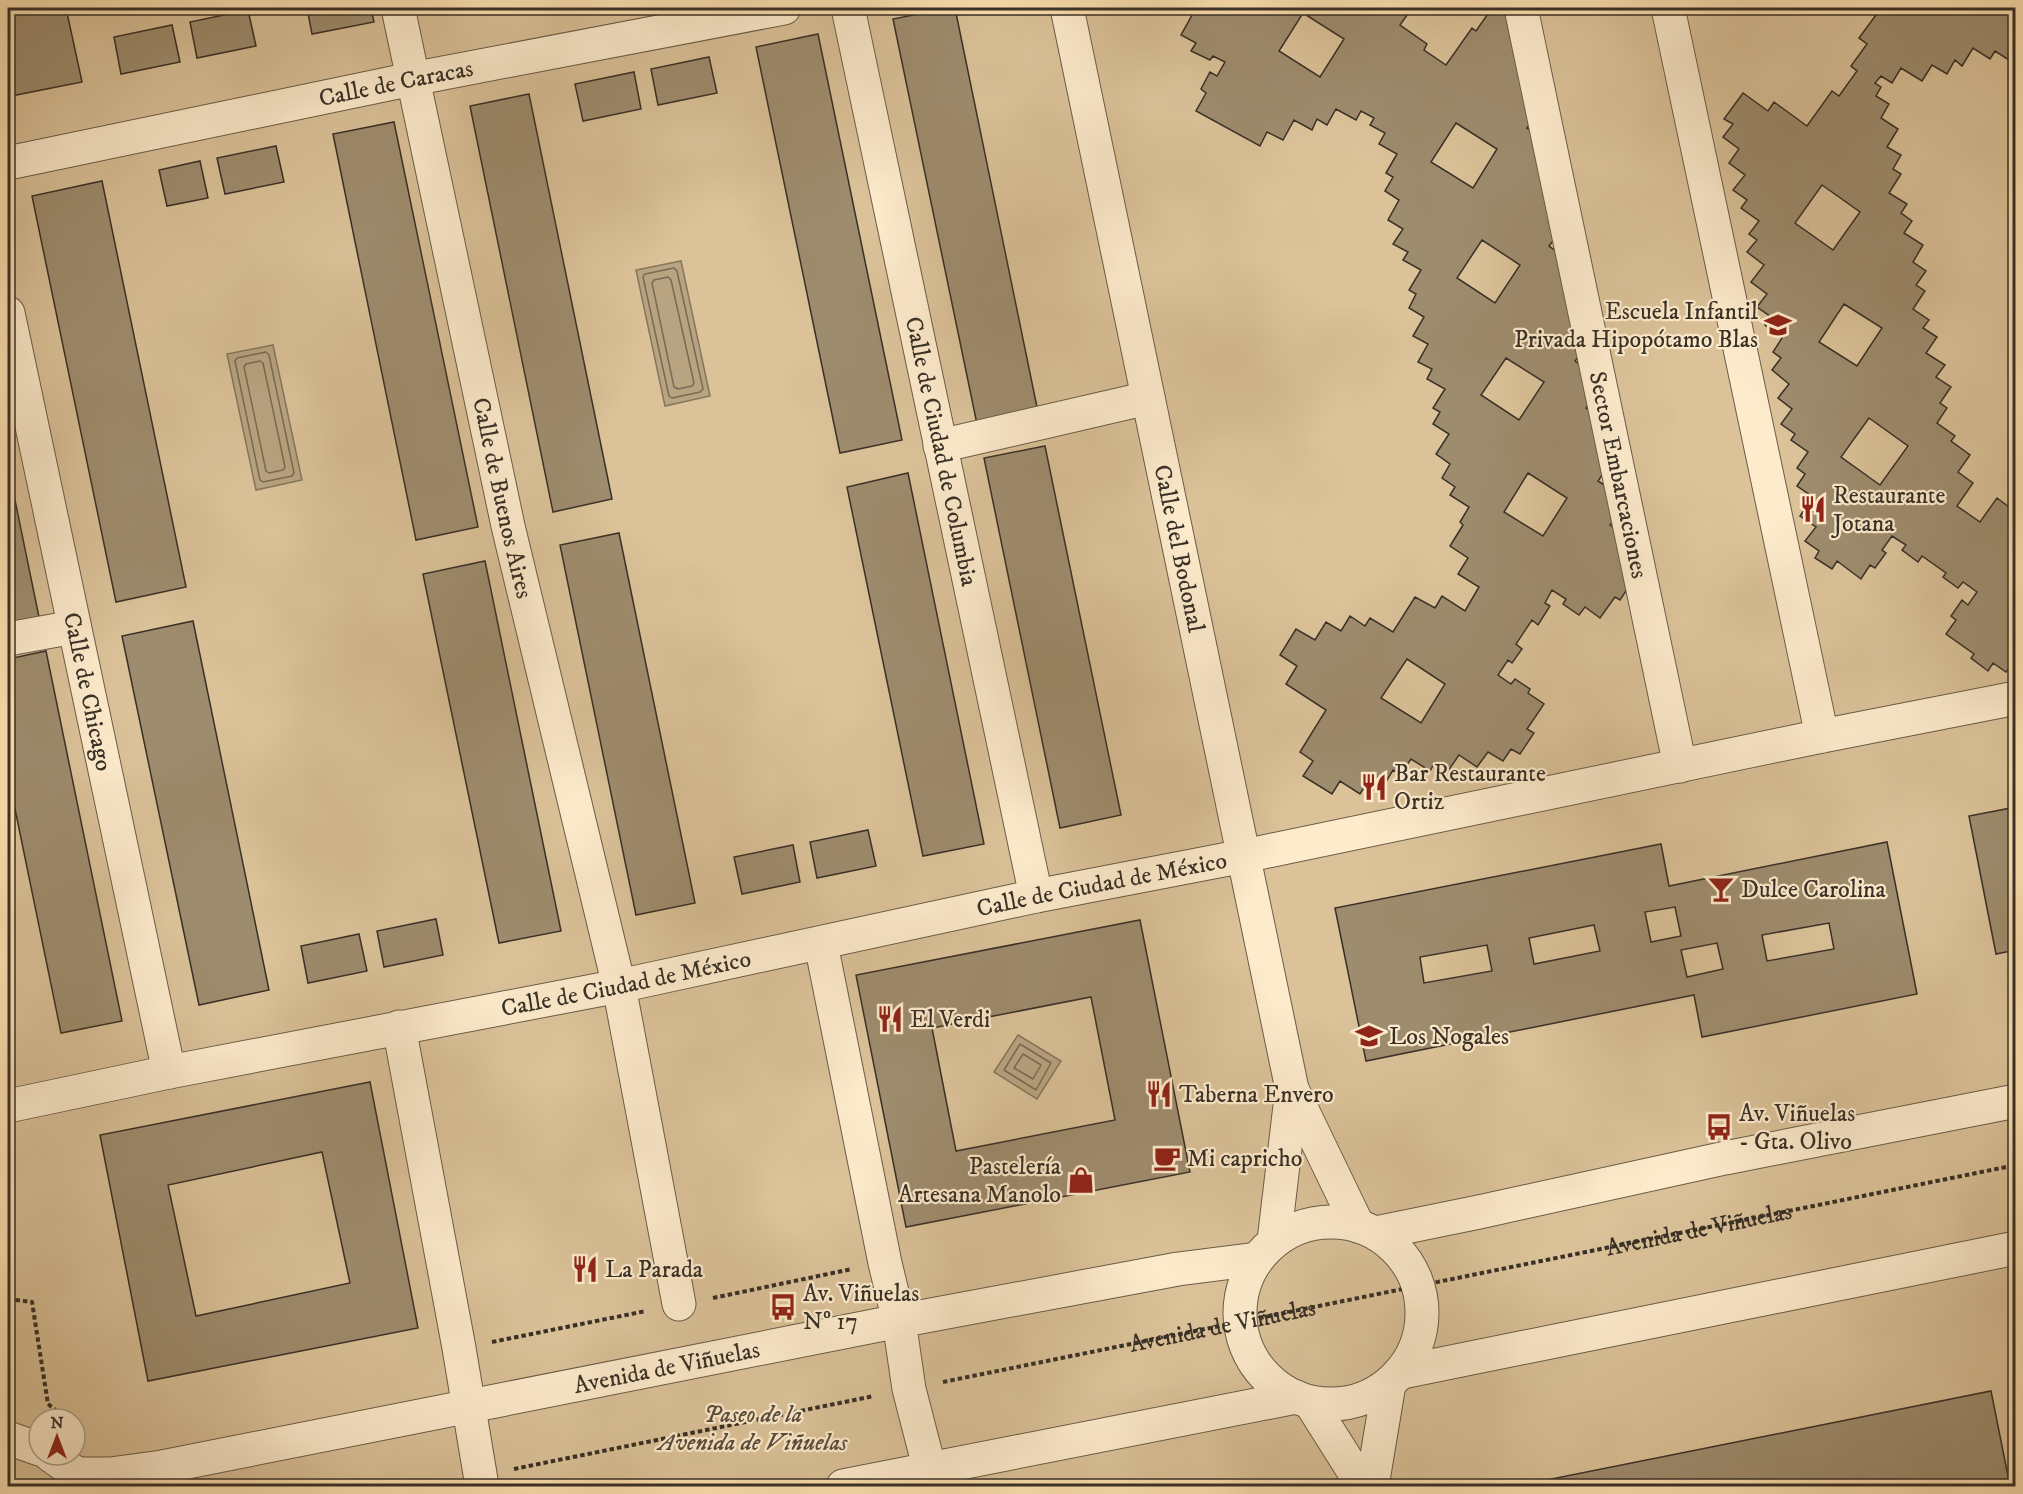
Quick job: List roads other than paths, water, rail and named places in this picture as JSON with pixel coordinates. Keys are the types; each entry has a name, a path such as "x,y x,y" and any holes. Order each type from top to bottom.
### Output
{"street":[{"name":"Calle de Buenos Aires","path":"398,8 508,526 619,986 679,1304"},
{"name":"Calle de Caracas","path":"8,163 412,79 784,8"},
{"name":"Calle de Ciudad de Columbia","path":"848,8 1036,896"},
{"name":"Calle del Bodonal","path":"1067,8 1292,1089 1367,1229"},
{"name":"Sector Embarcaciones","path":"1521,8 1680,765"},
{"path":"1668,8 1821,736"},
{"name":"Calle de Chicago","path":"8,313 169,1072"},
{"path":"940,446 1148,398"},
{"path":"8,639 74,627"},
{"path":"1244,856 1821,736 2016,698"},
{"name":"Calle de Ciudad de México","path":"8,1106 169,1072 619,986 1036,896 1244,856"},
{"path":"821,944 899,1321 909,1389 932,1478"},
{"path":"399,1027 481,1481"},
{"name":"Calle del Bodonal","path":"1292,1089 1266,1250 1246,1281 1240,1304 1240,1322 1251,1358 1268,1380 1303,1400"},
{"path":"1266,1250 1300,1227 1328,1221 1367,1229 1479,1212 1725,1158 2016,1101"},
{"path":"1367,1229 1396,1247 1411,1267 1420,1286 1423,1319 1416,1347 1395,1378 1372,1486"},
{"name":"Avenida de Viñuelas","path":"82,1480 162,1467 1266,1250"},
{"path":"843,1486 932,1478 1303,1400 1338,1404 1365,1398 1395,1378 2015,1251"},
{"path":"1303,1400 1363,1486"},
{"path":"8,1438 27,1445"},
{"path":"65,1467 82,1480"}],"water":[{"path":"681,261 710,396 665,406 636,270"},
{"path":"273,345 302,480 256,490 227,354"},
{"path":"1018,1035 1061,1061 1037,1099 994,1072"}],"place":[{"name":"Escuela Infantil Privada Hipopótamo Blas","path":"1778,325"},
{"name":"Restaurante Jotana","path":"1813,509"},
{"name":"Bar Restaurante Ortiz","path":"1374,787"},
{"name":"Dulce Carolina","path":"1721,889"},
{"name":"El Verdi","path":"890,1019"},
{"name":"Los Nogales","path":"1369,1036"},
{"name":"Taberna Envero","path":"1159,1094"},
{"name":"Av. Viñuelas - Gta. Olivo","path":"1719,1127"},
{"name":"Mi capricho","path":"1167,1158"},
{"name":"Pastelería Artesana Manolo","path":"1081,1180"},
{"name":"La Parada","path":"585,1269"},
{"name":"Av. Viñuelas Nº 17","path":"783,1307"}],"park label":[{"name":"Paseo de la Avenida de Viñuelas","path":"753,1428"}]}
